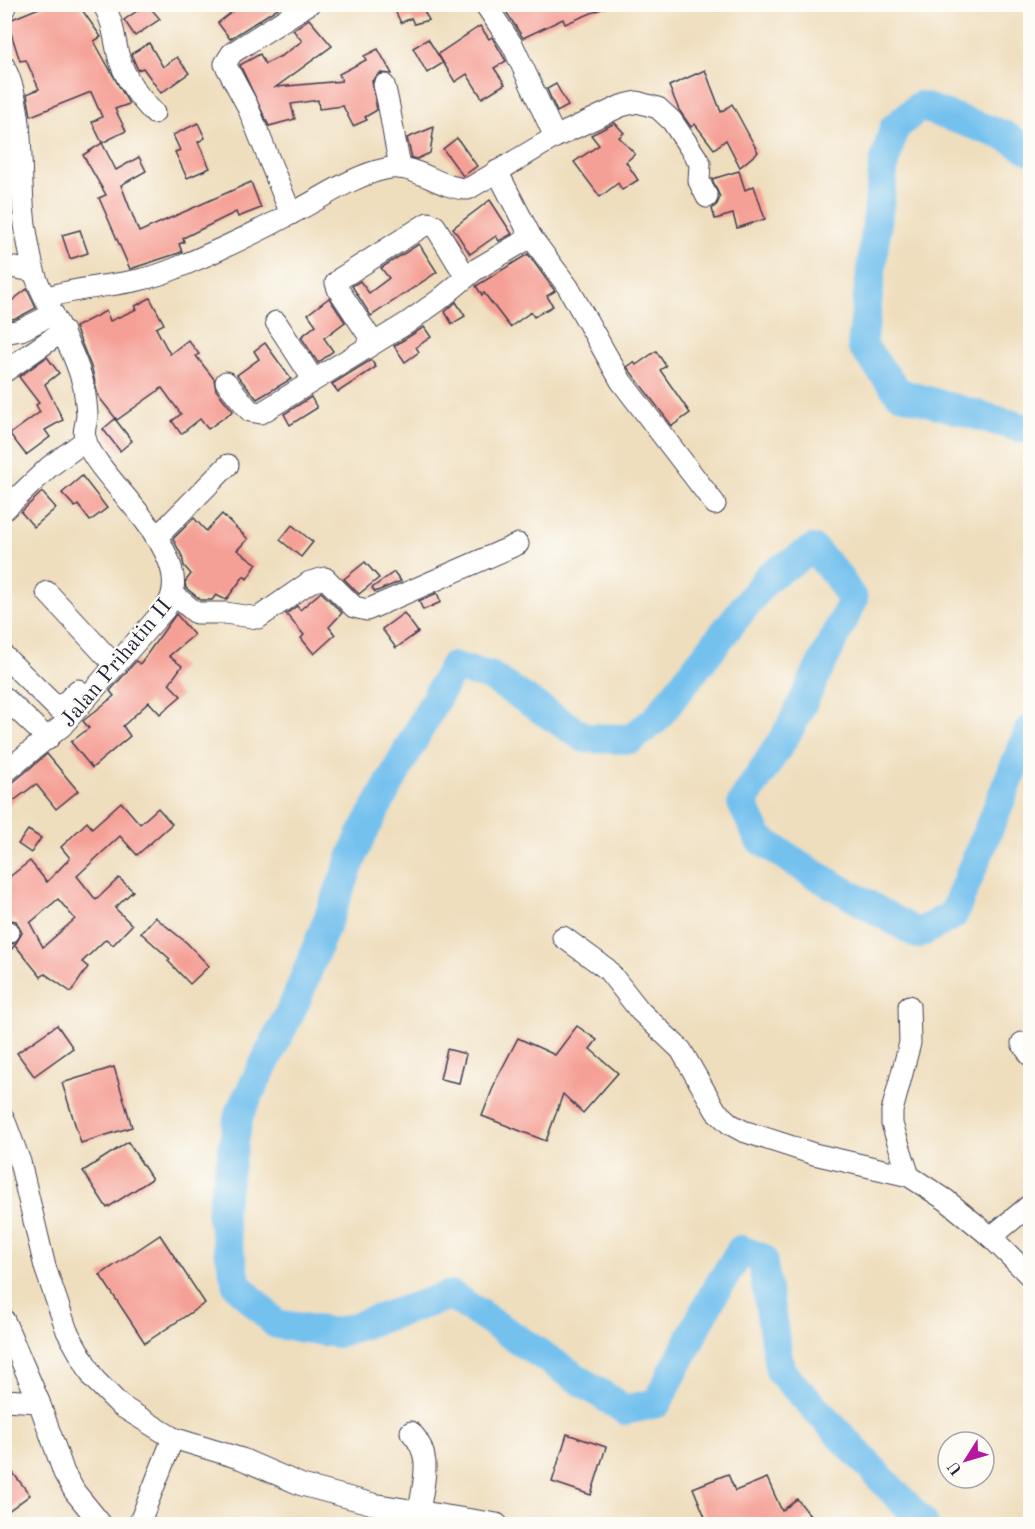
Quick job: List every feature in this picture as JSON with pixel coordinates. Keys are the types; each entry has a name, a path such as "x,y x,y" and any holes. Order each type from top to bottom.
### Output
{"street":[{"path":"4,9 6,4"},
{"path":"104,4 110,16 119,58 131,87 153,113"},
{"path":"291,214 247,105 225,64 232,53 309,4"},
{"path":"485,4 513,46 555,137"},
{"name":"Jalan Prihatin II","path":"4,66 16,93 12,164 23,208 33,271 71,348 84,390 86,440 102,467 140,513 156,538 175,582 172,600 112,662 48,739 4,773"},
{"path":"384,85 391,109 392,138 400,168"},
{"path":"4,372 54,314 71,289 125,284 173,270 386,168 414,170 455,189 468,189 555,137 621,105 638,102 651,105 666,115 697,157 700,170 699,181 708,197"},
{"path":"497,171 531,237 568,287 606,356 639,407 715,504"},
{"path":"373,342 338,289 336,283 341,278 428,223 435,226 466,277"},
{"path":"226,382 255,414 426,310 466,277 531,237"},
{"path":"4,266 33,271"},
{"path":"4,333 21,330 54,314"},
{"path":"276,322 314,379"},
{"path":"4,510 49,467 86,440"},
{"path":"156,538 228,465"},
{"path":"172,600 178,598 200,614 225,613 258,618 310,582 325,578 354,607 367,610 518,544"},
{"path":"4,656 58,708 112,662 47,592"},
{"path":"4,697 48,739"},
{"path":"562,937 607,969 640,1011 681,1050 716,1111 730,1124 743,1131 814,1154 909,1176 930,1188 991,1237 1030,1276"},
{"path":"909,1006 910,1043 892,1112 892,1124 909,1176"},
{"path":"4,1119 20,1162 48,1276 74,1347 94,1378 121,1406 173,1438 231,1456 312,1488 419,1513 497,1524"},
{"path":"991,1237 1030,1205"},
{"path":"4,1320 39,1402 68,1482 101,1524"},
{"path":"4,1400 39,1402"},
{"path":"411,1432 422,1444 426,1457 419,1513"},
{"path":"139,1524 173,1438"}],"building":[{"path":"49,4 78,4 101,37 94,41 129,104 115,109 126,131 102,143 92,122 102,117 91,92 31,116 27,94 39,89 26,60 20,61 7,21"},
{"path":"147,4 160,19 135,36 124,20"},
{"path":"242,4 284,4 230,39 218,23"},
{"path":"392,4 437,4 424,11 429,20 414,24 411,18 401,23"},
{"path":"513,4 611,5 565,24 563,19 523,38 505,10"},
{"path":"309,19 332,46 276,87 342,81 339,74 366,60 364,56 378,49 392,74 380,73 372,81 377,110 365,117 367,120 353,126 343,106 319,109 318,100 291,104 295,119 269,126 240,65 260,54 265,64 283,55 302,41 293,30"},
{"path":"480,26 489,39 492,37 506,61 494,68 505,84 482,98 467,74 455,82 438,54"},
{"path":"428,39 443,63 427,73 413,48"},
{"path":"149,43 163,67 177,57 189,73 161,93 143,68 138,70 131,54"},
{"path":"705,70 721,112 732,104 758,152 740,167 726,140 714,149 695,124 691,127 679,110 669,86"},
{"path":"556,84 568,106 557,112 547,89"},
{"path":"198,123 205,138 198,142 210,168 187,178 175,152 180,150 173,135"},
{"path":"615,123 624,133 619,137 635,154 626,162 638,180 622,190 618,183 600,197 574,162 599,145 591,135"},
{"path":"434,127 430,153 417,159 412,158 407,138"},
{"path":"457,138 477,166 463,176 443,149"},
{"path":"102,143 116,170 139,157 146,171 121,185 139,232 251,182 261,208 238,217 236,212 183,238 184,242 179,244 182,252 130,269 99,198 106,195 83,155"},
{"path":"739,171 745,190 754,186 765,219 737,228 733,214 715,219 712,209 720,197 712,179"},
{"path":"490,200 512,234 499,241 496,236 470,254 453,228"},
{"path":"80,230 88,253 70,259 62,235"},
{"path":"419,244 437,272 371,316 352,286 360,281 369,293 389,278 381,268"},
{"path":"528,254 555,291 547,296 553,306 534,317 531,312 510,327 476,286"},
{"path":"27,289 36,308 17,318 4,320 4,307"},
{"path":"150,298 164,324 156,328 170,354 188,340 199,354 196,356 214,379 216,390 233,411 208,429 200,419 181,434 172,421 181,414 162,388 117,420 98,396 92,369 75,327 106,311 110,321 137,309 135,306"},
{"path":"329,298 345,322 324,338 333,351 318,363 301,337 316,325 308,314"},
{"path":"456,302 465,316 452,324 445,312"},
{"path":"424,327 431,337 416,347 419,352 405,362 394,346"},
{"path":"265,343 291,379 257,399 237,375 259,359 254,351"},
{"path":"656,351 666,366 660,370 690,413 672,426 627,367 634,362 636,365"},
{"path":"47,357 59,373 45,384 63,420 45,430 50,437 26,455 10,434 40,412 36,405 39,403 19,377"},
{"path":"371,360 376,367 338,392 332,384"},
{"path":"311,397 317,408 290,425 284,414"},
{"path":"115,419 132,441 120,451 103,429"},
{"path":"82,476 107,508 90,521 78,505 75,507 62,493"},
{"path":"42,492 56,508 34,527 21,512"},
{"path":"222,514 248,539 237,550 257,564 247,579 244,576 226,600 216,595 212,600 201,600 186,588 185,582 191,574 184,566 182,556 173,539 194,518 206,531"},
{"path":"292,525 313,542 301,557 280,540"},
{"path":"365,562 379,578 359,594 344,579"},
{"path":"394,572 401,581 375,592 372,588"},
{"path":"321,592 342,613 329,627 335,635 314,654 301,638 304,635 286,614 297,606 300,610"},
{"path":"437,593 441,602 423,610 419,601"},
{"path":"404,613 418,632 396,648 382,629"},
{"path":"176,614 194,635 169,656 182,666 169,684 181,696 160,714 149,702 123,726 130,736 92,768 71,742 89,728 83,721 114,696 110,691 136,661 140,664"},
{"path":"47,754 78,791 56,809 36,784 4,808 4,786 12,783"},
{"path":"121,802 140,824 158,808 172,824 137,855 120,836 77,876 96,900 119,878 133,891 115,908 132,925 113,945 106,939 82,962 88,967 71,992 45,974 41,977 15,945 4,958 4,945 16,943 22,933 16,921 4,919 4,881 30,861 47,882 70,858 61,847 87,822 92,828","holes":["58,899 75,919 43,947 30,923"]},
{"path":"28,830 41,838 31,853 18,844"},
{"path":"155,917 187,943 209,966 190,984 168,961 170,959 141,933"},
{"path":"57,1025 73,1048 34,1076 17,1053"},
{"path":"577,1026 597,1040 590,1049 618,1073 583,1113 563,1094 546,1141 482,1116 496,1080 518,1038 555,1055"},
{"path":"447,1049 466,1054 459,1083 440,1079"},
{"path":"114,1067 132,1127 81,1143 62,1083"},
{"path":"128,1142 152,1179 107,1208 83,1171"},
{"path":"160,1235 205,1303 145,1343 100,1275"},
{"path":"567,1434 606,1447 591,1495 552,1482"},
{"path":"4,1461 30,1495 4,1514"},
{"path":"728,1474 735,1491 767,1478 782,1511 797,1499 810,1515 799,1524 708,1524 693,1488"}],"waterway":[{"path":"1030,150 1003,135 920,106 894,128 884,164 862,346 899,393 1030,430"},
{"path":"924,1524 780,1371 762,1258 741,1250 713,1295 657,1403 625,1410 451,1295 336,1333 276,1324 237,1285 221,1214 239,1114 296,1000 360,838 453,667 490,676 585,738 631,739 655,720 768,577 813,549 836,574 853,600 790,728 742,803 759,839 809,871 918,934 953,915 1030,729"}]}
